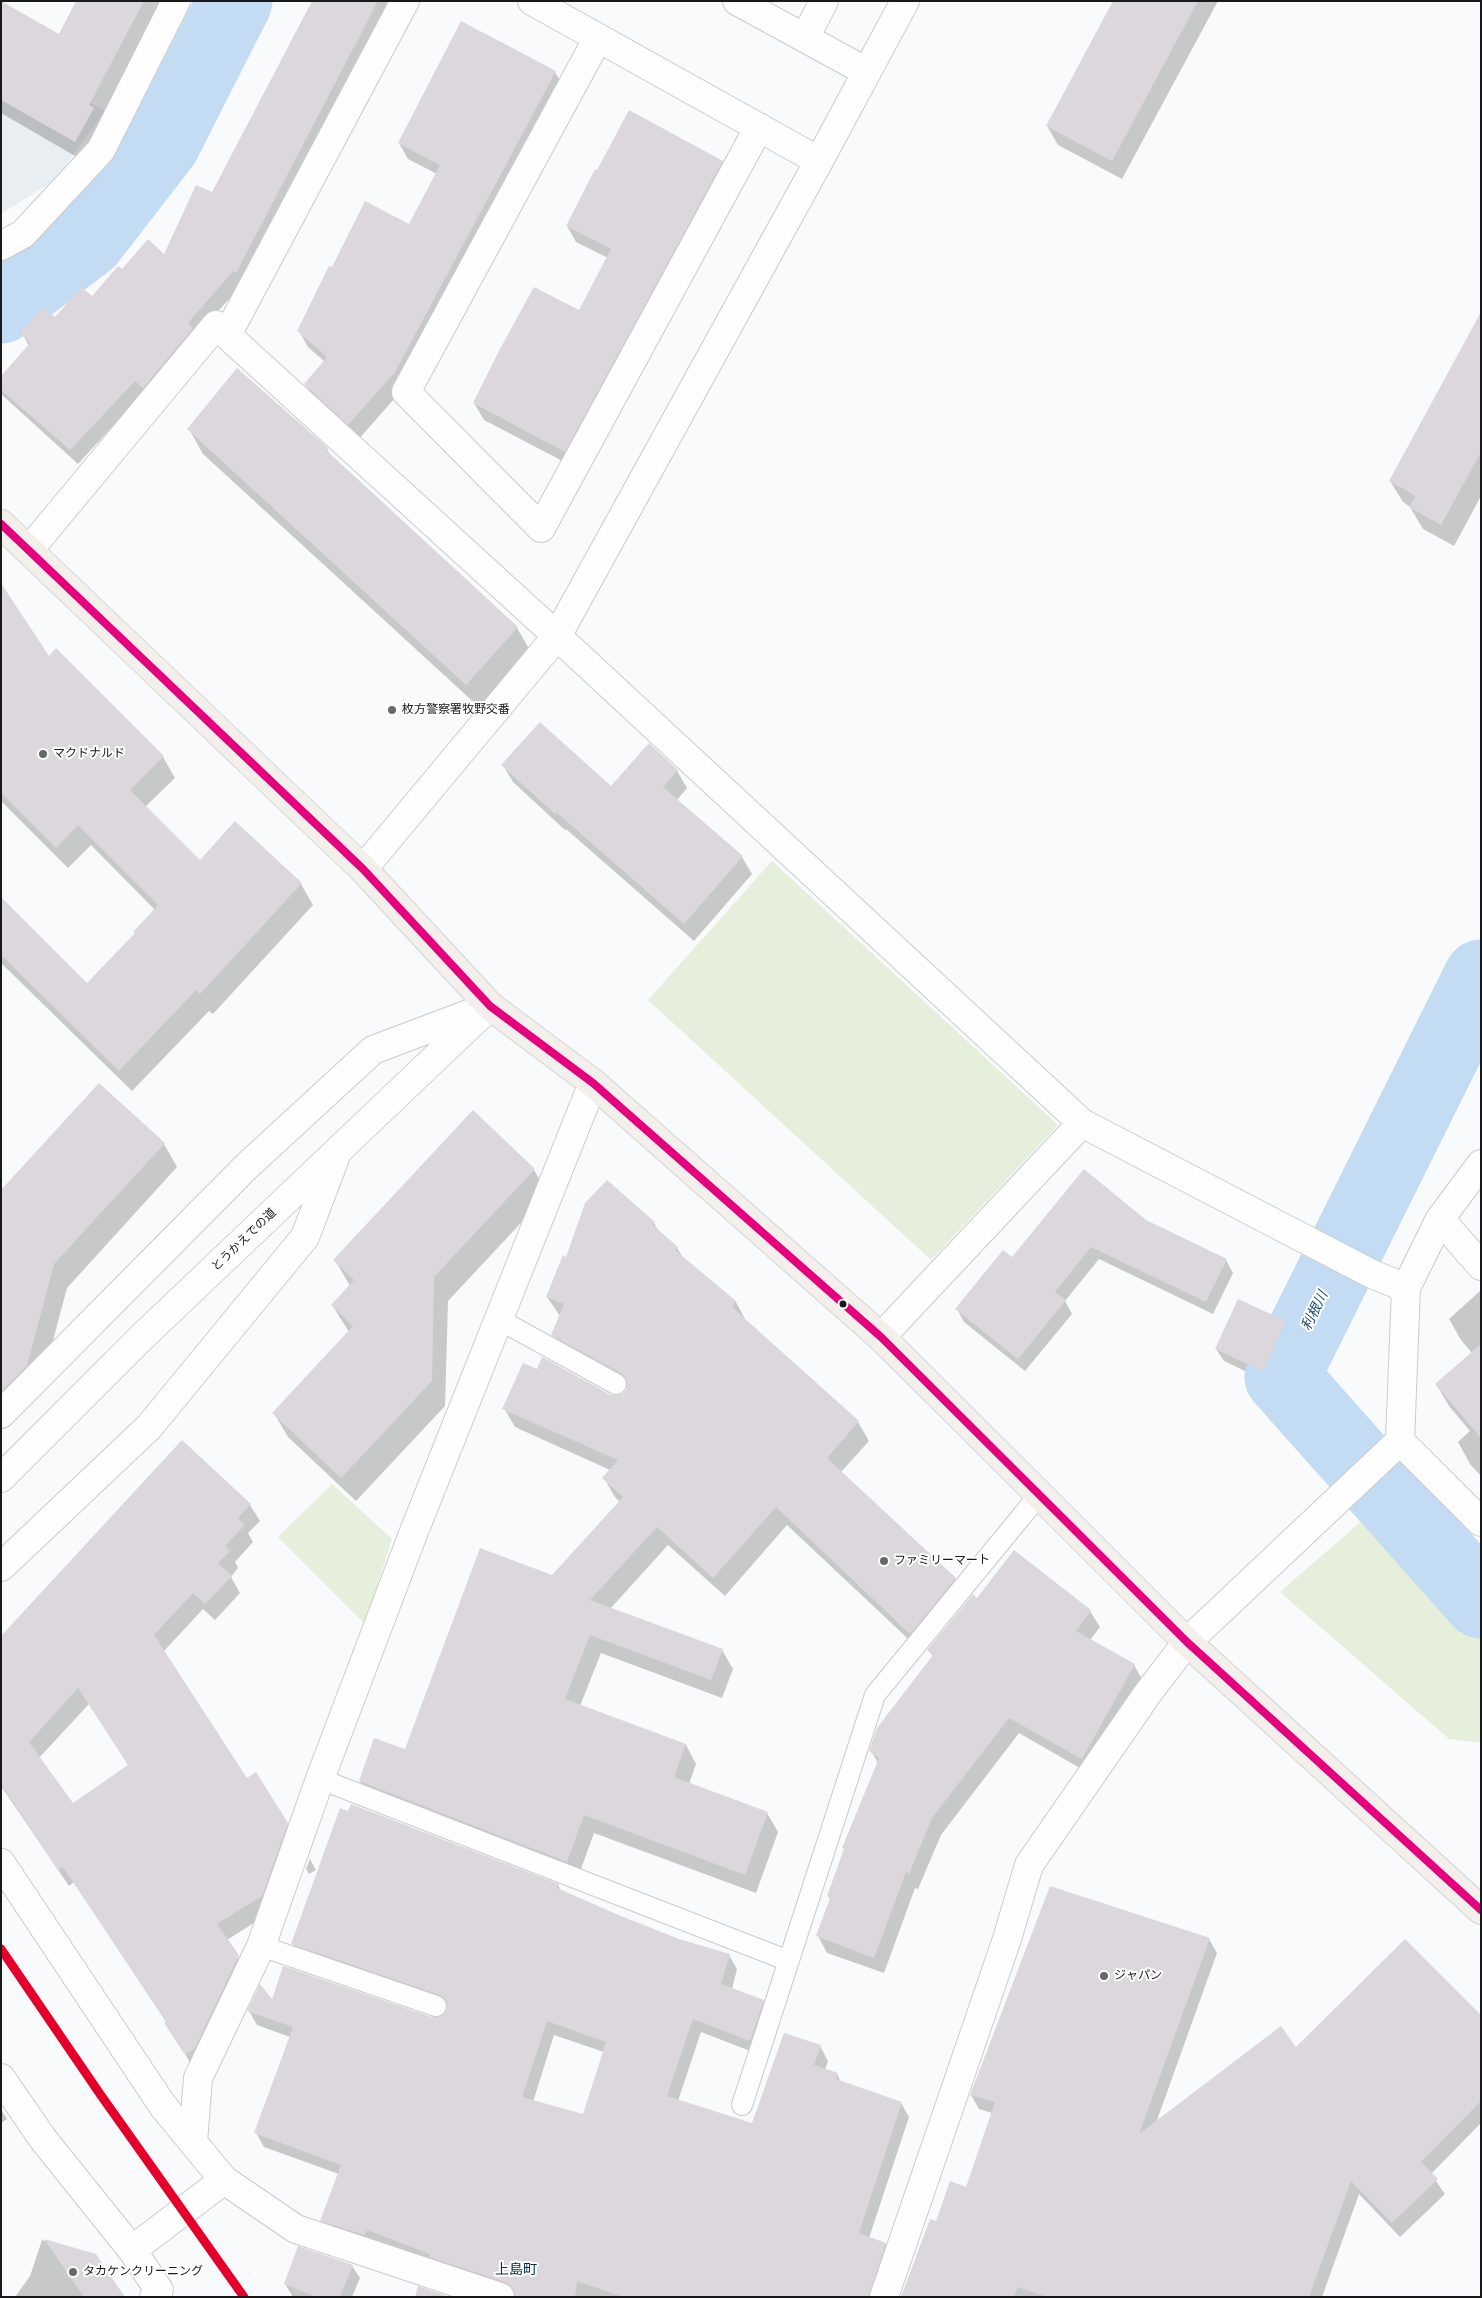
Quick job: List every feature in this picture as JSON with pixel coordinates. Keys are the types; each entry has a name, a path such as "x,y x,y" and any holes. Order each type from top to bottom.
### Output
{"main road":[{"path":"1,524 363,869 490,1006 593,1083 881,1338 1187,1642 1481,1910"}],"street":[{"path":"1,246 23,234 101,150 176,1"},
{"path":"227,335 405,1"},
{"path":"532,1 819,161"},
{"path":"737,1 866,72"},
{"path":"805,38 824,1"},
{"path":"363,869 557,636 905,1"},
{"path":"598,38 406,392 541,528 759,128"},
{"path":"29,550 216,325 557,636 1082,1123 1372,1274 1406,1288"},
{"path":"1,1414 247,1166 374,1050 490,1006"},
{"name":"とうかえでの道","path":"1,1478 142,1337 490,1006"},
{"path":"192,2142 198,2078 261,1946 320,1780 498,1319 593,1083"},
{"path":"881,1338 1082,1123"},
{"path":"1,1567 149,1427 305,1238 337,1152"},
{"path":"884,2297 1007,1939 1029,1865 1148,1693 1187,1642 1393,1447 1406,1288 1440,1219 1481,1164"},
{"path":"1440,1219 1481,1266"},
{"path":"1393,1447 1481,1522"},
{"path":"1,1863 163,2106 224,2180 296,2230 500,2297"},
{"path":"1,2078 43,2139 132,2250 159,2295"},
{"path":"132,2250 224,2180"}],"lane":[{"path":"498,1319 616,1384"},
{"path":"742,2105 874,1695 1039,1495"},
{"path":"320,1780 789,1961"},
{"path":"261,1946 436,2006"}],"shaded area":[{"path":"1,47 105,111 55,180 1,214"}],"green space":[{"path":"772,861 1058,1125 931,1260 648,1000"},
{"path":"332,1484 392,1539 365,1624 278,1537"},
{"path":"1373,1511 1481,1628 1481,1743 1449,1739 1280,1592"}],"building":[{"path":"1,1 59,34 76,1 144,1 89,105 94,108 75,142 1,100"},
{"path":"312,1 378,1 236,273 233,271 188,323 193,328 143,388 135,381 70,450 1,390 1,376 30,343 20,333 44,307 55,317 82,287 92,296 118,266 122,269 148,239 164,254 196,185 212,192"},
{"path":"1113,1 1198,1 1112,161 1046,126"},
{"path":"461,21 556,71 395,372 348,425 304,384 327,357 297,331 329,266 332,267 365,201 409,224 440,165 398,143"},
{"path":"629,110 723,161 565,452 473,403 534,287 579,310 611,249 566,226 595,169 597,170"},
{"path":"1481,312 1481,452 1441,525 1409,507 1416,496 1389,481"},
{"path":"237,368 328,448 326,450 518,627 466,685 187,429"},
{"path":"1,583 49,656 56,648 164,756 130,790 200,860 235,821 302,883 200,994 196,990 119,1071 1,955 1,897 87,983 135,933 133,932 158,905 78,825 56,848 1,793"},
{"path":"540,722 611,786 649,743 678,770 663,787 743,856 684,924 556,812 555,814 501,765"},
{"path":"99,1083 165,1143 54,1264 27,1366 1,1392 1,1190"},
{"path":"473,1110 535,1169 434,1277 432,1381 341,1478 272,1413 353,1326 331,1305 354,1280 333,1260"},
{"path":"1084,1169 1146,1220 1227,1259 1206,1302 1091,1247 1055,1292 1066,1300 1018,1359 955,1309 1003,1250 1012,1257"},
{"path":"607,1180 655,1222 653,1225 678,1247 675,1250 736,1301 732,1307 859,1421 827,1458 956,1578 910,1634 776,1507 713,1578 657,1527 590,1600 723,1649 711,1680 590,1635 565,1699 686,1744 674,1777 768,1812 745,1875 584,1815 567,1862 359,1781 374,1738 405,1749 480,1548 552,1575 623,1497 602,1478 618,1460 502,1409 523,1363 537,1369 542,1357 611,1395 622,1394 627,1389 626,1378 622,1374 551,1335 564,1304 546,1297 563,1255 566,1257 585,1203"},
{"path":"1238,1299 1286,1321 1263,1371 1215,1349"},
{"path":"1481,1344 1481,1438 1435,1384"},
{"path":"182,1440 251,1504 238,1518 245,1525 225,1546 230,1551 218,1563 232,1576 205,1604 193,1593 154,1635 247,1778 256,1772 288,1823 262,1896 217,1924 239,1955 195,2048 185,2055 164,2023 166,2022 63,1867 58,1870 1,1784 1,1636","holes":["78,1688 128,1765 73,1803 29,1742"]},
{"path":"1014,1550 1091,1610 1076,1631 1135,1664 1082,1759 1009,1718 932,1818 909,1874 906,1872 874,1958 816,1936 830,1898 827,1896 844,1849 842,1848 879,1758 869,1751 877,1728 933,1655 927,1650 973,1594 977,1598"},
{"path":"351,1804 559,1884 557,1888 679,1939 730,1954 721,1984 764,2000 750,2041 693,2019 667,2096 752,2123 784,2033 821,2045 814,2065 838,2073 836,2079 902,2102 859,2233 886,2243 869,2297 623,2297 577,2281 575,2297 515,2297 512,2287 505,2282 429,2257 430,2254 367,2230 365,2235 320,2221 341,2165 254,2133 293,2027 247,2011 260,1984 272,1999 283,1966 432,2017 443,2015 447,2009 445,1999 440,1995 291,1944 340,1808 348,1811","holes":["547,2021 606,2042 583,2114 522,2097"]},
{"path":"1050,1886 1210,1938 1139,2134 1281,2026 1296,2047 1405,1939 1481,2015 1481,2101 1421,2162 1438,2179 1392,2223 1351,2181 1309,2297 1047,2297 1018,2287 1014,2297 901,2297 930,2219 936,2221 950,2181 966,2187 995,2102 970,2095"},
{"path":"44,2239 96,2254 125,2297 84,2297"},
{"path":"298,2246 353,2265 340,2297 316,2297 284,2284"},
{"path":"418,2286 450,2297 415,2297"}],"waterway":[{"path":"1,306 88,240 163,143 235,1"},
{"name":"利根川","path":"1481,977 1282,1377 1481,1601"}],"transit line":[{"path":"1,524 363,869 490,1006 593,1083 881,1337 1187,1642 1481,1910"},
{"path":"1,1949 100,2094 244,2297"}],"place":[{"name":"枚方警察署牧野交番","path":"392,710"},
{"name":"マクドナルド","path":"43,754"},
{"name":"ファミリーマート","path":"884,1561"},
{"name":"ジャパン","path":"1104,1976"},
{"name":"タカケンクリーニング","path":"73,2272"}],"district":[{"name":"上島町","path":"516,2270"}]}
